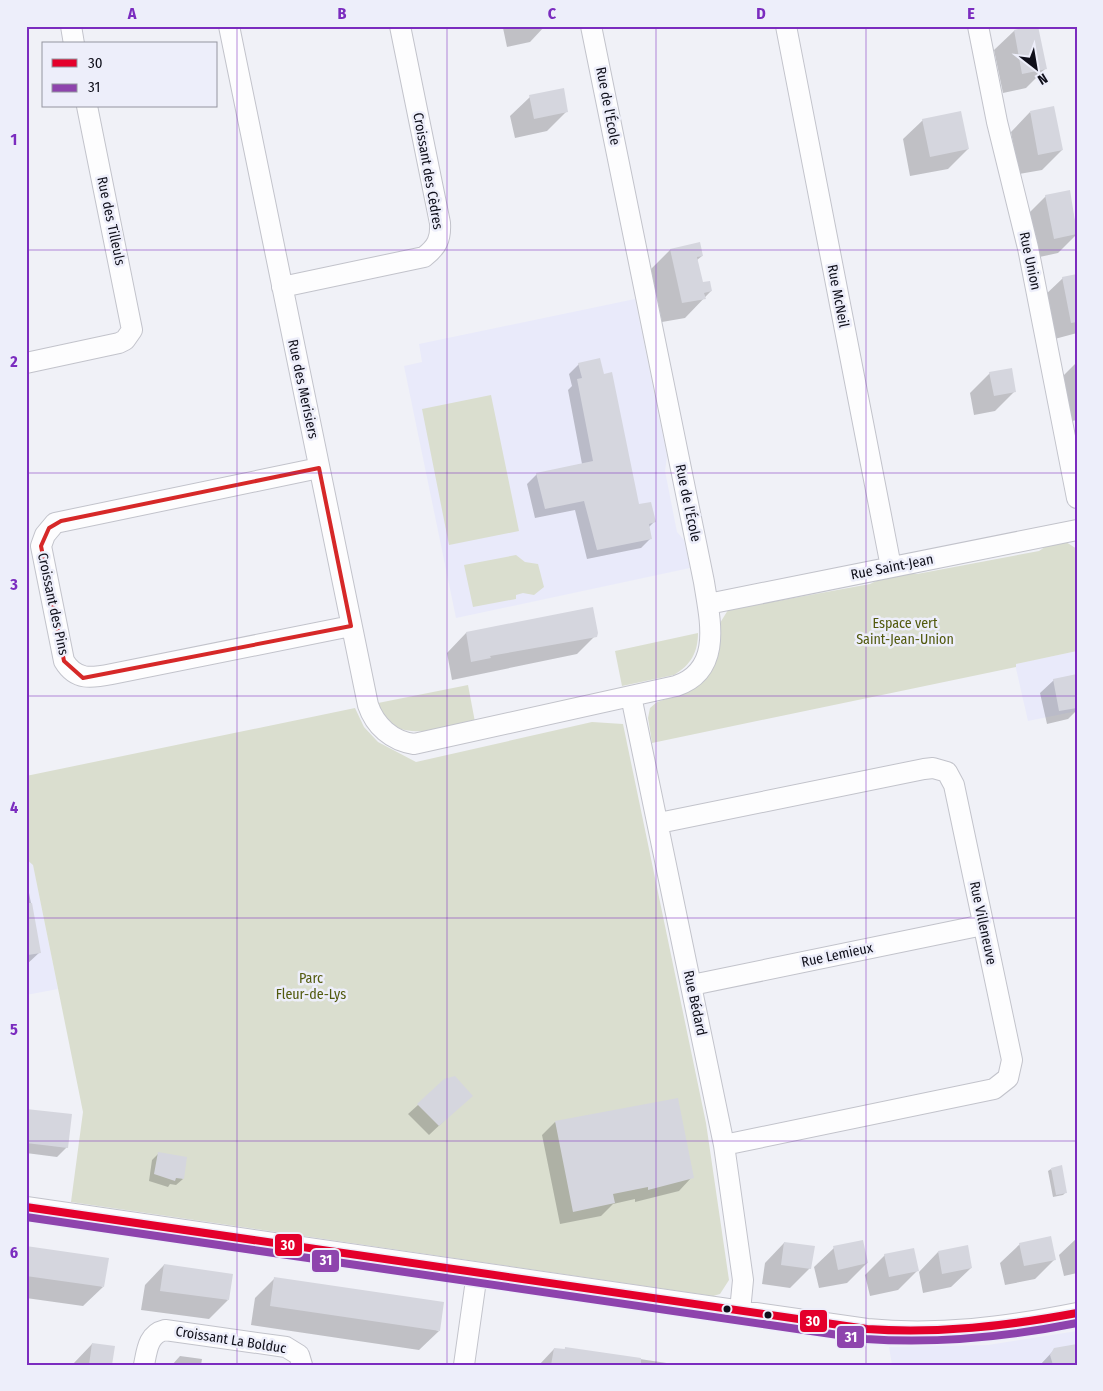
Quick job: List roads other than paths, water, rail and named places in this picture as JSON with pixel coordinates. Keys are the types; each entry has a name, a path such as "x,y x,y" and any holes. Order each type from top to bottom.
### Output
{"street":[{"path":"71,26 74,42"},
{"name":"Rue des Merisiers","path":"228,26 370,712 383,730 398,739"},
{"name":"Croissant des Cèdres","path":"282,287 424,257 438,243 441,235 440,223 400,26"},
{"name":"Rue de l'École","path":"398,739 408,743 424,743 684,684 704,665 710,648 708,604 591,26"},
{"name":"Rue McNeil","path":"786,26 891,567"},
{"name":"Rue Union","path":"978,26 997,122 1028,248 1077,498"},
{"name":"Rue des Tilleuls","path":"26,363 114,344 125,340 132,330 87,108"},
{"name":"Croissant des Pins","path":"319,468 61,521 49,528 45,534 41,546 43,561 64,661 72,671 84,678 351,626"},
{"name":"Rue Saint-Jean","path":"708,604 1077,530"},
{"name":"Rue Bédard","path":"631,696 659,823 724,1145 743,1280 740,1311"},
{"name":"Rue Villeneuve","path":"659,823 924,769 942,769 952,777 954,785 1012,1060 1008,1078 994,1089 724,1145"},
{"name":"Rue Lemieux","path":"692,984 983,925"},
{"path":"26,1207 836,1326 896,1332 990,1328 1077,1313"},
{"path":"464,1365 477,1273"},
{"name":"Croissant La Bolduc","path":"144,1365 148,1343 156,1334 165,1330 286,1347 295,1351 302,1365"}],"park label":[{"name":"Espace vert Saint-Jean-Union","path":"905,632"},
{"name":"Parc Fleur-de-Lys","path":"311,986"}]}
